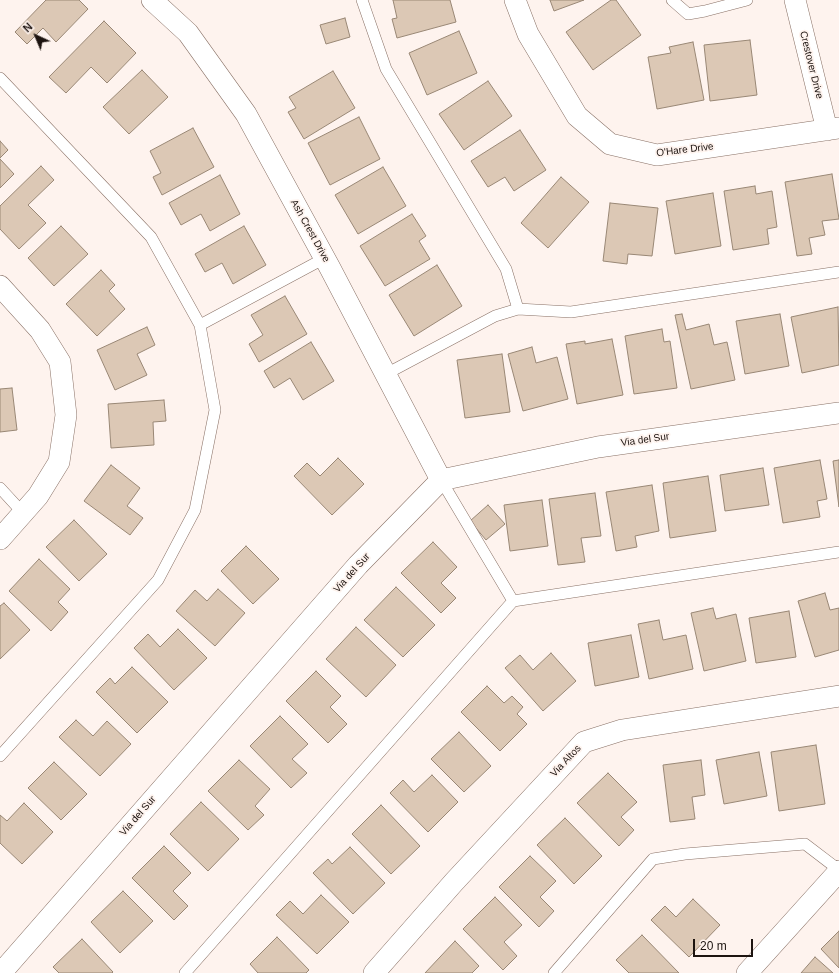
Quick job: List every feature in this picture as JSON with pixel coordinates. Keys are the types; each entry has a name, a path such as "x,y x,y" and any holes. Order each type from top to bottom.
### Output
{"street":[{"name":"Ash Crest Drive","path":"152,0 188,33 246,114 325,258 442,480"},
{"name":"O'Hare Drive","path":"515,0 528,34 577,116 610,144 657,155 833,129"},
{"name":"Crestover Drive","path":"795,0 833,129"},
{"path":"0,286 40,330 60,362 66,415 59,462 38,496 0,539"},
{"name":"Via del Sur","path":"1,973 358,564 442,480 598,447 839,413"},
{"name":"Via Altos","path":"374,973 454,882 584,742 622,730 839,696"},
{"path":"747,973 839,870"}],"lane":[{"path":"362,0 386,69 506,269 518,309"},
{"path":"672,0 688,14 747,0"},
{"path":"0,78 151,237 200,325 215,410 195,510 158,580 0,756"},
{"path":"200,325 325,258"},
{"path":"386,374 495,316 518,309 570,312 839,272"},
{"path":"442,480 513,601"},
{"path":"0,488 23,512"},
{"path":"185,973 513,601 839,552"},
{"path":"554,973 653,859 685,854 805,844 839,870"}],"building":[{"path":"46,0 79,0 88,9 56,42 43,28 27,44 15,32"},
{"path":"393,0 450,0 456,22 397,38 392,19 397,18"},
{"path":"550,0 584,0 554,11"},
{"path":"611,0 616,0 641,35 593,70 566,32"},
{"path":"345,18 350,37 326,44 320,25"},
{"path":"104,21 136,53 107,83 91,67 66,93 49,77"},
{"path":"459,31 477,73 427,95 409,53"},
{"path":"750,40 757,95 710,101 704,45"},
{"path":"693,42 704,100 657,109 648,57 671,53 669,47"},
{"path":"142,70 168,97 129,134 103,107"},
{"path":"333,71 355,108 304,139 288,112 296,108 289,97"},
{"path":"488,81 512,116 464,150 439,114"},
{"path":"359,117 380,159 330,185 308,143"},
{"path":"193,128 214,167 162,195 153,177 161,173 150,151"},
{"path":"520,130 546,170 514,191 505,177 488,187 471,161"},
{"path":"0,141 8,150 0,158"},
{"path":"0,159 14,174 0,188"},
{"path":"41,166 54,180 28,205 46,223 19,249 0,229 0,206"},
{"path":"383,167 406,206 358,234 335,195"},
{"path":"832,174 839,219 822,221 825,235 809,238 812,254 797,256 785,182"},
{"path":"220,175 240,214 210,231 201,214 181,225 169,203"},
{"path":"561,177 589,202 548,248 521,223"},
{"path":"755,186 756,194 772,191 777,227 767,229 769,244 733,250 724,191"},
{"path":"713,193 721,246 675,254 666,201"},
{"path":"610,203 658,208 652,256 628,254 627,264 603,261"},
{"path":"412,214 426,236 419,241 430,259 385,286 360,246"},
{"path":"61,226 88,254 54,286 28,258"},
{"path":"244,226 266,265 233,284 222,263 205,272 195,254"},
{"path":"437,265 462,306 414,336 389,295"},
{"path":"101,270 115,285 109,291 125,309 97,336 66,304"},
{"path":"285,296 307,334 259,362 249,344 263,335 251,315"},
{"path":"838,307 839,365 802,373 791,317"},
{"path":"682,314 686,330 709,324 714,345 727,342 735,380 691,389 675,315"},
{"path":"780,314 789,366 745,374 736,321"},
{"path":"147,327 155,345 137,354 147,375 115,390 97,350"},
{"path":"662,329 664,342 670,341 677,388 634,394 625,336"},
{"path":"612,339 623,395 577,404 566,344 585,341 585,344"},
{"path":"311,342 334,381 303,400 290,378 274,388 264,371"},
{"path":"532,347 536,363 557,357 568,399 523,411 508,354"},
{"path":"502,354 510,412 465,418 457,360"},
{"path":"12,388 17,430 0,432 0,389"},
{"path":"164,400 166,421 153,422 154,445 111,448 108,404"},
{"path":"338,458 364,484 332,515 294,476 307,463 320,476"},
{"path":"820,460 827,499 817,501 820,517 783,523 774,468"},
{"path":"839,460 839,507 833,461"},
{"path":"111,465 140,488 127,506 143,518 130,535 84,501"},
{"path":"763,468 769,505 725,511 720,475"},
{"path":"708,476 716,531 670,538 663,483"},
{"path":"652,485 659,531 635,536 637,547 616,551 606,492"},
{"path":"595,493 601,536 581,538 585,562 558,565 549,499"},
{"path":"542,500 548,546 510,551 504,505"},
{"path":"488,505 505,524 486,540 470,521"},
{"path":"74,520 107,554 79,581 46,547"},
{"path":"433,542 457,567 441,583 456,598 441,613 401,573"},
{"path":"246,546 279,579 253,604 221,571"},
{"path":"39,559 70,589 58,602 68,612 51,631 9,591"},
{"path":"396,587 435,625 403,657 364,620"},
{"path":"218,589 245,613 215,646 176,611 195,590 207,601"},
{"path":"825,593 830,610 839,608 839,650 815,657 798,601"},
{"path":"4,603 30,630 0,659 0,606"},
{"path":"713,608 716,619 736,614 746,661 704,671 691,613"},
{"path":"789,611 796,657 756,663 749,618"},
{"path":"659,620 663,640 686,635 693,669 649,679 638,624"},
{"path":"356,627 396,665 366,697 326,659"},
{"path":"178,629 207,658 174,690 134,648 148,634 160,647"},
{"path":"631,635 639,677 595,686 588,643"},
{"path":"551,653 576,681 543,711 505,668 520,655 533,670"},
{"path":"132,667 168,702 137,733 96,692 110,678 115,684"},
{"path":"316,671 341,696 330,707 347,724 328,743 286,701"},
{"path":"487,686 504,703 512,696 523,707 517,714 527,724 500,751 461,712"},
{"path":"280,716 308,744 292,759 307,773 291,788 250,746"},
{"path":"76,720 93,736 107,721 131,744 100,776 59,737"},
{"path":"459,732 491,766 464,792 431,759"},
{"path":"816,745 825,804 779,811 771,752"},
{"path":"759,752 767,796 724,804 716,760"},
{"path":"239,760 270,789 255,806 264,815 248,830 208,791"},
{"path":"701,760 705,795 692,797 695,819 670,822 663,765"},
{"path":"54,762 87,794 61,820 28,788"},
{"path":"608,773 637,802 621,817 634,830 619,846 577,803"},
{"path":"432,775 458,802 428,832 390,793 403,780 414,792"},
{"path":"201,802 239,839 208,871 170,834"},
{"path":"24,803 53,832 22,864 0,843 0,815 7,821"},
{"path":"381,805 420,846 391,874 352,834"},
{"path":"565,818 602,856 574,884 537,845"},
{"path":"164,846 191,873 173,891 188,906 174,920 132,878"},
{"path":"350,847 385,883 353,914 313,873 328,859 332,864"},
{"path":"530,856 556,881 540,897 554,911 539,927 499,887"},
{"path":"123,891 153,921 120,953 91,922"},
{"path":"321,895 349,922 317,954 276,915 290,901 303,914"},
{"path":"495,897 522,925 504,942 517,956 503,970 463,929"},
{"path":"693,899 720,925 689,957 651,920 665,906 676,917"},
{"path":"839,931 839,968 821,949"},
{"path":"642,935 679,973 629,973 616,960"},
{"path":"277,937 309,970 306,973 258,973 250,964"},
{"path":"82,939 113,972 112,973 59,973 53,967"},
{"path":"455,941 479,966 472,973 425,973"},
{"path":"815,957 833,973 801,973"}]}
